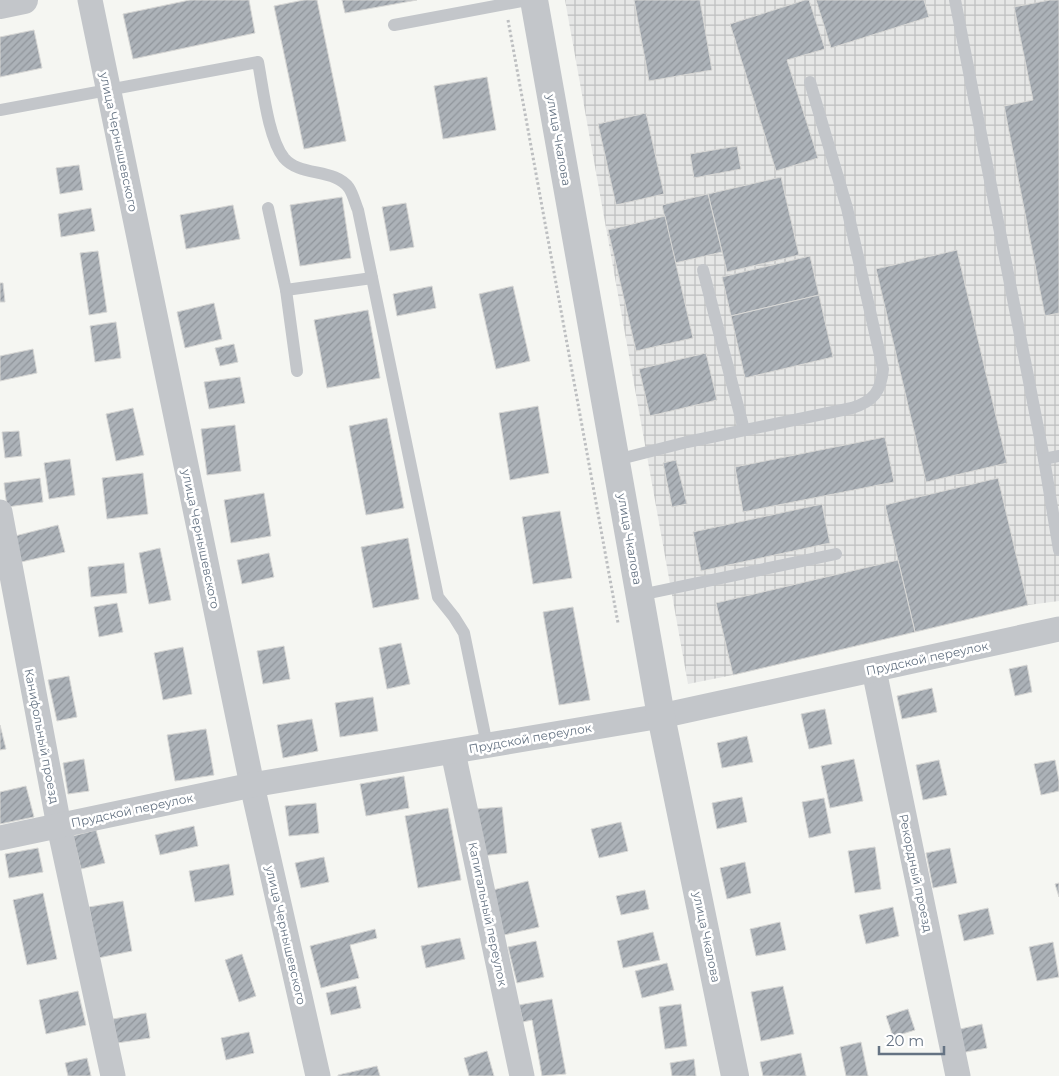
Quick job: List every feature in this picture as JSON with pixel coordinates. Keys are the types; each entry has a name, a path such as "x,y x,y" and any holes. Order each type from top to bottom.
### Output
{"street":[{"path":"0,5 24,0"},
{"name":"улица Чернышевского","path":"90,0 252,785 318,1076"},
{"name":"улица Чкалова","path":"534,0 661,716 735,1076"},
{"name":"Канифольный проезд","path":"0,512 59,826 113,1076"},
{"name":"Прудской переулок","path":"0,838 252,785 661,716 1059,630"},
{"name":"Рекордный проезд","path":"874,670 958,1076"},
{"name":"Капитальный переулок","path":"453,752 522,1076"}],"lane":[{"path":"394,25 527,0"},
{"path":"954,0 1044,459 1059,550"},
{"path":"0,110 258,62 274,141 285,159 304,170 331,175 349,187 358,210 438,598 454,617 464,633 487,745"},
{"path":"616,460 687,442 866,403 875,394 882,382 883,369 847,208 810,82"},
{"path":"268,208 286,290 298,371"},
{"path":"703,270 744,430"},
{"path":"286,290 372,278"},
{"path":"1044,459 1059,456"},
{"path":"640,595 836,554"}],"path":[{"path":"505,4 619,631"}],"shaded area":[{"path":"565,0 1059,0 1059,601 1028,605 688,684"}],"building":[{"path":"190,0 249,0 255,33 133,59 123,14"},
{"path":"304,0 317,0 346,141 304,149 274,6"},
{"path":"342,0 417,0 345,13"},
{"path":"634,0 700,0 712,70 649,81"},
{"path":"809,0 825,49 787,60 818,158 776,171 730,24"},
{"path":"816,0 924,0 929,17 831,48"},
{"path":"1059,0 1059,313 1045,316 1004,106 1033,100 1014,7"},
{"path":"34,30 42,68 0,77 0,37"},
{"path":"487,77 496,130 443,139 434,86"},
{"path":"646,113 664,194 616,205 598,124"},
{"path":"737,146 741,169 694,178 690,154"},
{"path":"79,165 83,190 60,194 56,168"},
{"path":"781,177 799,255 727,272 708,194"},
{"path":"708,194 722,252 675,263 662,205"},
{"path":"342,197 351,258 300,266 290,205"},
{"path":"406,203 414,247 390,251 382,207"},
{"path":"233,205 240,239 186,249 180,215"},
{"path":"91,208 95,231 61,237 58,214"},
{"path":"665,216 693,338 636,351 608,230"},
{"path":"957,250 1007,463 926,482 876,269"},
{"path":"98,251 107,312 89,315 80,253"},
{"path":"810,256 819,295 731,316 722,277"},
{"path":"0,283 3,283 5,302 0,302"},
{"path":"432,286 436,308 397,316 393,294"},
{"path":"513,286 530,361 496,369 479,294"},
{"path":"819,295 833,357 745,378 731,316"},
{"path":"214,303 222,339 185,348 177,312"},
{"path":"368,310 380,378 327,388 314,320"},
{"path":"116,322 121,358 95,362 90,326"},
{"path":"234,344 238,362 220,366 215,348"},
{"path":"33,349 37,373 0,381 0,356"},
{"path":"706,353 717,400 650,416 639,369"},
{"path":"240,377 245,403 209,409 204,382"},
{"path":"538,406 549,473 510,480 499,413"},
{"path":"133,408 144,455 116,461 106,414"},
{"path":"387,418 404,508 366,515 349,426"},
{"path":"235,425 241,471 207,475 201,429"},
{"path":"19,431 22,456 5,458 2,432"},
{"path":"885,437 894,482 743,512 735,467"},
{"path":"70,459 75,495 49,499 44,463"},
{"path":"676,460 687,504 672,507 663,463"},
{"path":"143,473 148,514 107,519 102,478"},
{"path":"40,478 43,502 7,507 4,483"},
{"path":"998,478 1028,605 915,632 885,505"},
{"path":"264,493 271,536 231,543 224,500"},
{"path":"822,504 830,543 701,571 693,532"},
{"path":"560,511 572,578 533,584 522,517"},
{"path":"58,525 65,552 21,562 15,536"},
{"path":"408,538 419,599 373,608 361,547"},
{"path":"160,548 171,600 149,604 139,553"},
{"path":"269,553 274,577 242,584 237,560"},
{"path":"898,560 915,632 733,675 716,603"},
{"path":"124,563 127,593 91,597 88,567"},
{"path":"117,603 123,632 99,637 94,607"},
{"path":"573,607 590,700 559,705 543,612"},
{"path":"401,643 410,684 387,689 379,648"},
{"path":"284,646 290,679 263,684 257,651"},
{"path":"183,647 192,694 163,700 154,653"},
{"path":"1027,665 1032,692 1015,696 1009,669"},
{"path":"69,676 77,717 57,721 48,680"},
{"path":"932,688 937,712 902,719 897,696"},
{"path":"373,697 378,731 340,737 335,703"},
{"path":"825,709 832,744 809,749 801,714"},
{"path":"312,719 318,751 283,758 277,725"},
{"path":"0,725 6,749 0,750"},
{"path":"206,729 214,775 175,781 167,735"},
{"path":"747,736 753,762 722,768 717,743"},
{"path":"84,759 89,791 68,794 63,763"},
{"path":"854,759 863,801 830,808 821,766"},
{"path":"939,760 947,795 923,800 916,765"},
{"path":"1055,760 1059,791 1041,795 1034,764"},
{"path":"404,776 409,808 366,816 360,784"},
{"path":"26,786 34,817 0,824 0,792"},
{"path":"742,797 747,822 717,829 712,803"},
{"path":"824,798 831,833 809,838 802,802"},
{"path":"316,803 319,833 289,836 285,806"},
{"path":"502,807 507,853 481,856 476,809"},
{"path":"448,808 461,880 418,888 405,816"},
{"path":"621,822 628,851 599,858 591,829"},
{"path":"194,826 198,846 160,855 155,835"},
{"path":"96,830 105,863 81,869 73,836"},
{"path":"875,847 881,889 855,893 848,851"},
{"path":"38,848 43,872 9,878 5,854"},
{"path":"950,848 957,883 933,888 926,853"},
{"path":"324,857 329,882 301,888 295,863"},
{"path":"745,862 751,893 727,899 720,868"},
{"path":"229,864 234,895 195,902 189,871"},
{"path":"528,881 539,927 504,935 493,890"},
{"path":"1059,883 1059,897 1055,884"},
{"path":"645,890 649,909 621,915 616,896"},
{"path":"43,893 57,959 27,965 13,900"},
{"path":"123,901 132,951 98,958 89,907"},
{"path":"893,907 899,936 866,944 859,915"},
{"path":"988,908 994,934 964,941 958,915"},
{"path":"780,922 786,950 756,956 750,929"},
{"path":"375,929 377,938 350,945 359,978 321,988 310,946"},
{"path":"653,932 660,960 623,968 617,941"},
{"path":"460,938 465,959 426,968 421,946"},
{"path":"536,941 544,977 517,983 508,947"},
{"path":"1053,942 1059,977 1037,981 1029,947"},
{"path":"242,954 256,996 239,1002 225,960"},
{"path":"667,963 674,990 642,998 635,971"},
{"path":"356,986 361,1008 331,1015 326,993"},
{"path":"783,986 794,1034 761,1041 751,992"},
{"path":"78,991 86,1025 46,1034 39,1000"},
{"path":"552,999 566,1074 542,1076 532,1020 523,1022 519,1005"},
{"path":"681,1004 687,1046 665,1049 659,1007"},
{"path":"908,1009 915,1030 893,1037 886,1016"},
{"path":"146,1013 150,1038 117,1043 113,1019"},
{"path":"982,1024 987,1048 961,1053 956,1030"},
{"path":"249,1032 254,1053 226,1060 221,1038"},
{"path":"861,1042 868,1076 846,1076 840,1047"},
{"path":"487,1051 494,1076 469,1076 464,1058"},
{"path":"801,1053 806,1076 763,1076 760,1062"},
{"path":"87,1058 91,1076 68,1076 65,1063"},
{"path":"694,1059 696,1076 672,1076 670,1063"},
{"path":"377,1066 380,1076 338,1076 338,1075"}]}
